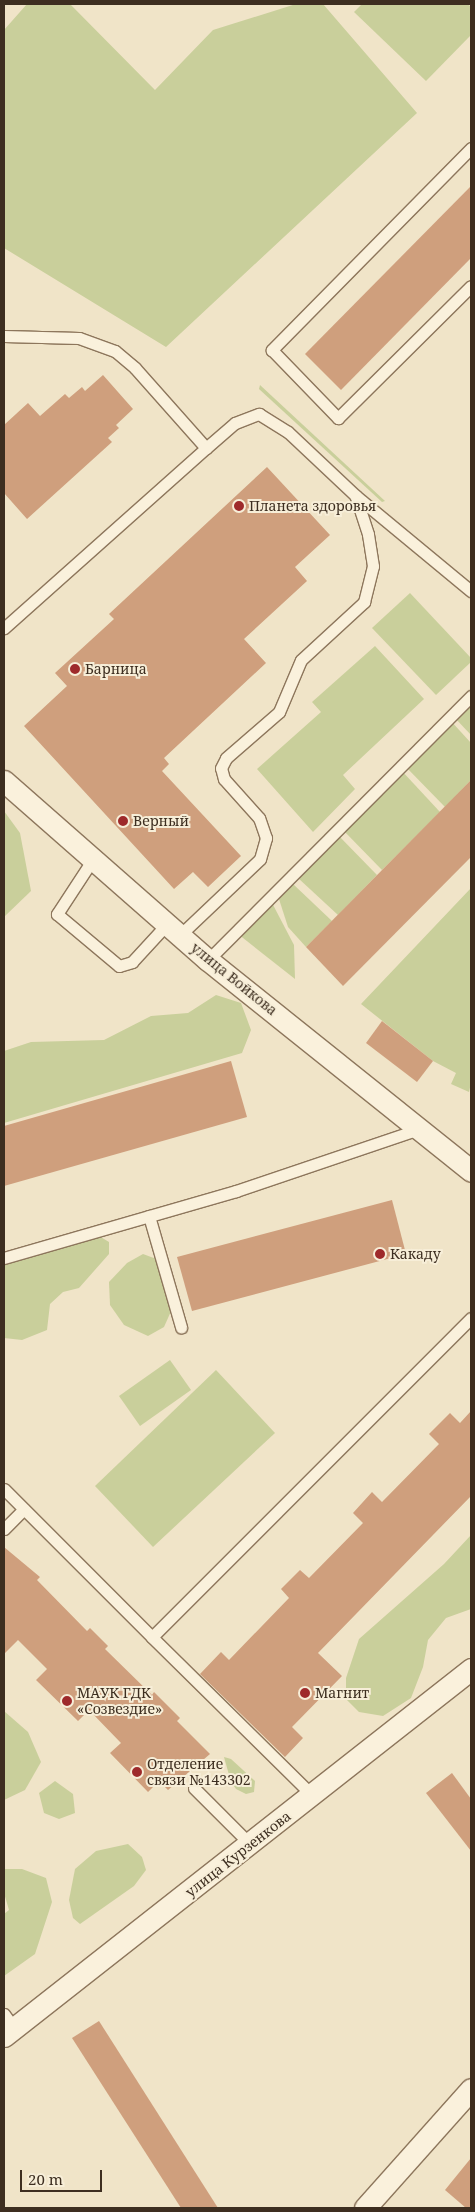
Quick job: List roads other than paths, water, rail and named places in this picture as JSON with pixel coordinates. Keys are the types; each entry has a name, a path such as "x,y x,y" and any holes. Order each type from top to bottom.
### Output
{"street":[{"name":"улица Войкова","path":"4,781 208,960 471,1171"},
{"name":"улица Курзенкова","path":"7,2027 250,1844 471,1669"},
{"path":"365,2208 471,2089"}],"lane":[{"path":"471,148 272,350 338,418 471,286"},
{"path":"4,326 16,334"},
{"path":"4,336 16,334 79,338 115,351 135,368 206,448"},
{"path":"4,628 235,422 259,414 288,432 356,496 471,590"},
{"path":"93,858 57,914 119,966 132,962 260,859 266,838 259,818 224,779 222,768 226,758 279,712 301,660 364,602 373,566 368,534 356,496"},
{"path":"208,960 471,696"},
{"path":"4,1258 149,1216 419,1129"},
{"path":"149,1216 181,1327"},
{"path":"152,1637 471,1318"},
{"path":"4,1489 312,1795"},
{"path":"4,1529 24,1509"},
{"path":"194,1788 250,1844"}],"place":[{"name":"Планета здоровья","path":"239,506"},
{"name":"Барница","path":"75,669"},
{"name":"Верный","path":"123,821"},
{"name":"Какаду","path":"380,1254"},
{"name":"Магнит","path":"305,1693"},
{"name":"МАУК ГДК «Созвездие»","path":"67,1701"},
{"name":"Отделение связи №143302","path":"137,1772"}]}
